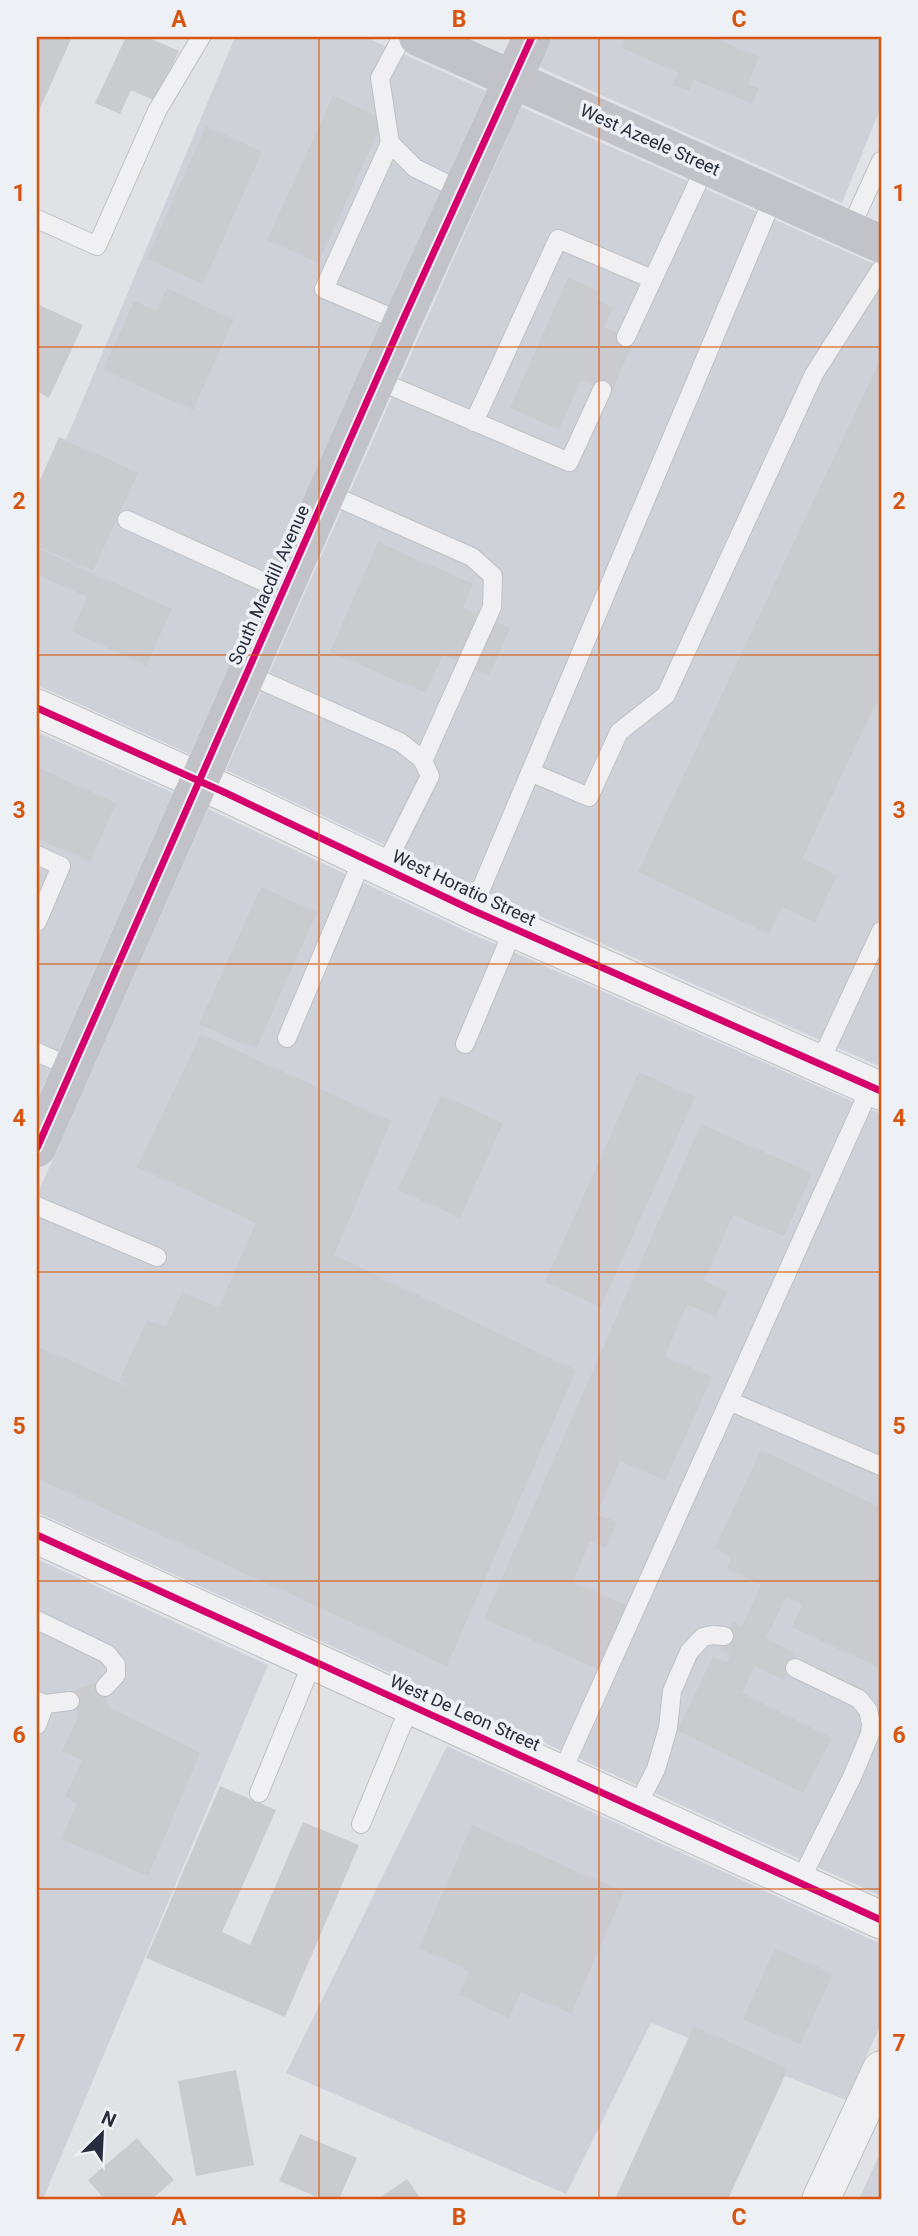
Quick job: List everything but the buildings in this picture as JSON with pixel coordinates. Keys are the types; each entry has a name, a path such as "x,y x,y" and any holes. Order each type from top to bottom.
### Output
{"street":[{"name":"West Azeele Street","path":"418,37 865,237"},
{"name":"South Macdill Avenue","path":"37,1148 402,322 532,37"},
{"name":"West Horatio Street","path":"37,708 472,910 876,1088"},
{"name":"West De Leon Street","path":"37,1535 881,1920"},
{"path":"821,2199 881,2070"}],"lane":[{"path":"37,219 97,246 158,111 201,37"},
{"path":"402,37 380,78 390,143 324,289 402,322"},
{"path":"390,143 415,168 462,191"},
{"path":"865,237 881,161"},
{"path":"626,337 706,165"},
{"path":"472,910 774,196"},
{"path":"474,422 558,239 652,279"},
{"path":"530,772 589,797 618,732 666,695 814,374 881,269"},
{"path":"377,380 569,462 602,390"},
{"path":"327,493 472,557 493,576 492,607 423,761"},
{"path":"127,520 284,590"},
{"path":"247,674 400,742 423,761 430,776 373,863 287,1038"},
{"path":"37,855 61,866 37,922"},
{"path":"465,1044 514,929"},
{"path":"820,1062 881,930"},
{"path":"37,1052 72,1068"},
{"path":"561,1774 729,1401 876,1088"},
{"path":"37,1206 157,1257"},
{"path":"729,1401 881,1466"},
{"path":"37,1620 107,1654 116,1665 116,1675 104,1687"},
{"path":"636,1808 656,1769 668,1728 672,1691 689,1652 703,1637 724,1636"},
{"path":"259,1793 313,1661"},
{"path":"794,1668 859,1699 868,1710 871,1723 870,1734 852,1777 799,1883"},
{"path":"37,1725 41,1703 70,1701"},
{"path":"361,1824 410,1706"}],"shaded area":[{"path":"235,37 365,37 486,91 190,754 37,685 37,509"},
{"path":"553,37 881,37 881,107 842,203 539,67"},
{"path":"521,107 881,267 881,1067 481,890 226,770"},
{"path":"37,732 173,793 37,1100"},
{"path":"208,809 463,930 881,1114 881,1896 37,1512 37,1195"},
{"path":"37,1559 268,1665 43,2199 37,2199"},
{"path":"447,1746 881,1944 881,2024 846,2100 651,2023 566,2194 286,2073"},
{"path":"881,2151 881,2199 859,2199"}],"cycle path":[{"path":"37,1148 402,322 532,37"},
{"path":"37,708 226,793 472,910 881,1091"},
{"path":"37,1535 881,1920"}]}
